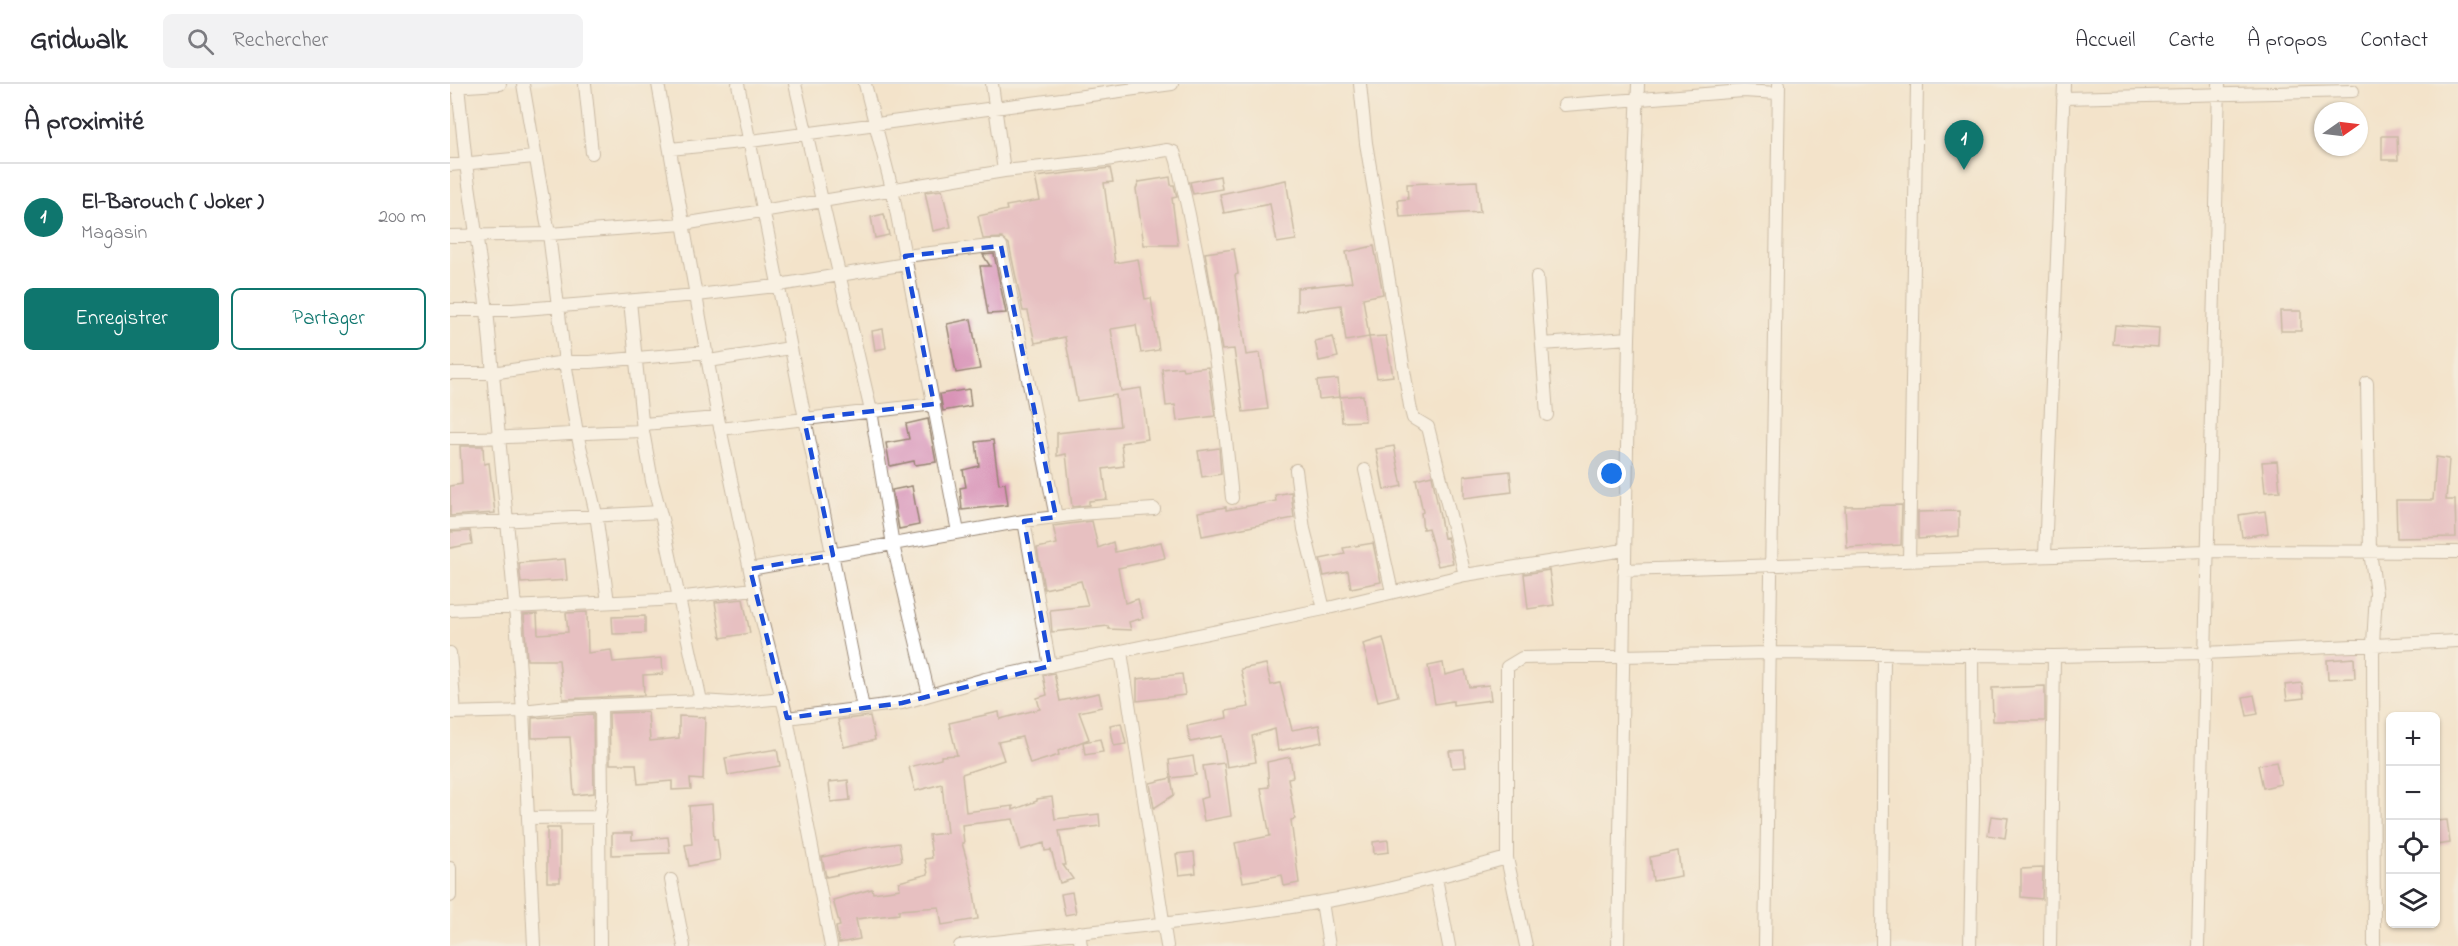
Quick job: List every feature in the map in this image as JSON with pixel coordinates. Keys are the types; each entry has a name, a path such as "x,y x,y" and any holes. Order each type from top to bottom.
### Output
{"street":[{"path":"500,84 454,87 487,310 500,439 523,711 534,946"},
{"path":"523,84 549,234 556,305 565,362 596,514 608,602"},
{"path":"585,84 592,153"},
{"path":"658,84 719,424 754,589 787,718 831,946"},
{"path":"738,84 863,708"},
{"path":"795,84 871,411 893,545 929,695"},
{"path":"865,84 892,189 958,532"},
{"path":"992,84 997,107 1004,171"},
{"path":"670,149 751,141 1123,87 1172,84"},
{"path":"1360,84 1366,143 1410,406 1413,418 1428,427 1465,576"},
{"path":"1618,946 1624,550 1638,84"},
{"path":"1909,561 1917,84"},
{"path":"2045,555 2064,84"},
{"path":"1564,105 1778,88 1765,946"},
{"path":"2063,98 2219,89 2353,91"},
{"path":"2198,946 2219,89"},
{"path":"450,236 549,234 683,224 1004,171 1106,160 1167,150 1174,152 1178,160 1192,226 1224,411 1232,498"},
{"path":"450,165 534,157"},
{"path":"450,310 512,310 697,295 777,285 839,275 906,260 1001,246 1056,517"},
{"path":"1537,277 1547,415"},
{"path":"630,301 643,428 701,701"},
{"path":"1542,344 1629,338"},
{"path":"450,373 492,373 565,362 708,357 790,348"},
{"path":"2367,383 2370,552 2376,593 2373,644 2374,946"},
{"path":"450,438 500,439 804,419 934,404"},
{"path":"1296,470 1304,529 1324,609"},
{"path":"1365,470 1392,592"},
{"path":"750,569 1024,521 1154,509"},
{"path":"450,524 660,512"},
{"path":"1024,521 1050,666"},
{"path":"787,718 902,703 985,679 1324,609 1465,576 1624,550"},
{"path":"1624,570 2207,551 2458,552"},
{"path":"450,610 608,602 754,589"},
{"path":"1526,946 1507,858 1507,667 1522,658 1770,653 2054,656 2204,653 2458,641"},
{"path":"1121,652 1167,946"},
{"path":"450,653 452,713 701,701 732,703 782,698"},
{"path":"1882,946 1884,654"},
{"path":"1970,946 1973,801 1972,656"},
{"path":"2049,946 2054,656"},
{"path":"600,946 601,705"},
{"path":"528,818 599,817"},
{"path":"960,946 1163,924 1322,902 1436,878 1507,858"},
{"path":"450,868 450,896"},
{"path":"1436,878 1449,946"},
{"path":"671,880 684,946"},
{"path":"1322,902 1329,946"},
{"path":"1079,932 1081,946"}],"highlighted area":[{"path":"1001,246 1056,517 1024,521 1050,666 902,703 787,718 750,569 833,555 804,419 934,404 905,256"}],"building":[{"path":"2382,136 2397,136 2398,160 2382,160"},
{"path":"1110,168 1113,182 1104,183 1115,263 1138,259 1145,299 1151,298 1159,350 1141,353 1136,325 1111,329 1121,391 1141,388 1148,439 1121,443 1124,466 1103,469 1107,499 1089,501 1089,505 1072,507 1066,454 1057,456 1057,433 1120,426 1116,395 1077,401 1065,337 1035,343 1028,311 1023,311 1009,244 1002,238 983,239 978,216 1007,210 1006,206 1040,200 1035,177"},
{"path":"1220,176 1222,189 1193,194 1190,182"},
{"path":"1170,177 1177,197 1172,198 1178,245 1144,245 1136,189 1139,182"},
{"path":"1286,180 1296,240 1277,243 1270,204 1224,213 1220,194"},
{"path":"1477,181 1480,212 1400,217 1398,200 1408,199 1407,184"},
{"path":"942,190 951,227 933,231 925,192"},
{"path":"884,214 889,235 875,238 871,217"},
{"path":"1374,246 1383,294 1363,298 1369,337 1346,341 1341,305 1297,311 1297,288 1352,282 1346,252"},
{"path":"1234,249 1238,274 1235,275 1246,355 1260,353 1268,409 1243,412 1234,349 1222,350 1205,253"},
{"path":"994,254 1006,313 988,314 980,266 990,266 983,255"},
{"path":"2280,311 2301,311 2301,331 2281,331"},
{"path":"971,319 980,369 956,373 947,324"},
{"path":"2115,325 2159,328 2158,347 2113,344"},
{"path":"883,329 886,348 875,350 872,331"},
{"path":"1386,336 1393,376 1377,378 1369,337"},
{"path":"1333,337 1338,357 1319,361 1315,341"},
{"path":"1182,367 1183,370 1208,367 1215,416 1177,421 1175,405 1166,406 1162,369"},
{"path":"1338,379 1340,397 1319,399 1317,381"},
{"path":"969,389 971,406 943,411 940,394"},
{"path":"1363,395 1365,421 1342,422 1340,397"},
{"path":"928,419 936,462 915,465 914,461 890,466 886,443 909,439 906,424"},
{"path":"993,440 999,484 1005,483 1008,505 962,510 960,488 966,487 963,470 979,466 976,442"},
{"path":"460,446 483,446 484,464 489,463 495,513 450,516 450,486 462,484"},
{"path":"1394,446 1402,486 1384,490 1376,449"},
{"path":"1219,448 1221,474 1202,477 1198,451"},
{"path":"2436,457 2449,459 2446,500 2455,500 2456,537 2397,538 2396,500 2433,500"},
{"path":"2277,461 2280,491 2265,492 2262,462"},
{"path":"1510,471 1512,492 1464,498 1464,476"},
{"path":"1432,475 1444,538 1447,537 1453,563 1438,566 1428,528 1423,529 1421,513 1423,512 1416,479"},
{"path":"912,486 919,525 899,529 892,490"},
{"path":"1291,492 1294,518 1202,536 1198,512 1226,507 1226,510 1276,501 1275,495"},
{"path":"1902,505 1901,545 1847,548 1845,506"},
{"path":"1959,511 1959,536 1918,539 1918,512"},
{"path":"2265,511 2268,533 2242,537 2239,515"},
{"path":"1092,521 1098,548 1113,542 1115,552 1161,542 1165,558 1118,568 1125,603 1138,599 1143,618 1129,622 1131,630 1109,629 1108,626 1052,632 1050,610 1088,606 1081,581 1044,589 1037,548 1057,544 1053,526"},
{"path":"470,531 472,544 450,548 450,532"},
{"path":"1373,543 1381,582 1351,588 1348,571 1324,576 1320,559 1345,554 1343,548"},
{"path":"565,559 567,580 521,583 519,563"},
{"path":"1549,570 1554,605 1528,609 1524,574"},
{"path":"743,599 750,633 721,638 715,602"},
{"path":"587,612 588,653 611,650 613,662 662,658 663,674 643,675 644,695 563,699 559,660 527,660 524,615 537,614 538,634 568,632 566,613"},
{"path":"645,616 645,633 613,634 612,617"},
{"path":"1383,638 1398,696 1378,701 1363,644"},
{"path":"2354,658 2355,678 2328,679 2327,660"},
{"path":"1443,663 1445,675 1465,670 1469,687 1489,685 1491,700 1453,705 1453,701 1435,704 1428,666"},
{"path":"1266,664 1271,685 1280,683 1292,730 1319,725 1322,742 1278,751 1275,729 1252,736 1256,762 1227,767 1222,736 1190,742 1187,726 1227,718 1226,711 1249,707 1241,669"},
{"path":"1054,673 1060,701 1099,693 1102,707 1079,712 1089,739 1058,751 1059,755 1030,764 1022,737 998,742 1004,760 962,774 966,812 1013,806 1013,810 1037,801 1037,799 1052,797 1055,819 1099,814 1100,826 1059,831 1066,865 1063,865 1073,879 1060,883 1051,850 1045,851 1044,843 1021,850 1013,819 962,825 964,843 962,843 971,875 978,919 942,925 939,907 899,910 899,914 856,919 860,939 839,943 836,927 840,926 833,900 872,889 873,893 900,889 899,882 928,874 925,859 932,858 929,835 947,833 942,784 915,791 909,767 941,759 941,756 957,755 949,723 999,712 1000,719 1040,709 1037,698 1047,695 1043,675"},
{"path":"1182,674 1185,695 1137,701 1137,679"},
{"path":"2302,683 2304,698 2287,700 2285,685"},
{"path":"2045,686 2045,721 1993,721 1992,688"},
{"path":"2254,695 2258,714 2247,716 2243,697"},
{"path":"609,713 648,713 650,741 679,738 679,716 705,717 703,780 690,779 691,789 672,790 672,781 638,784 636,764 610,764"},
{"path":"593,714 594,793 574,795 570,737 532,738 532,718"},
{"path":"870,716 875,740 844,747 838,720"},
{"path":"1121,723 1126,744 1114,746 1110,725"},
{"path":"1100,739 1103,752 1085,755 1083,742"},
{"path":"777,749 780,766 728,775 725,758"},
{"path":"1464,750 1466,767 1452,768 1449,751"},
{"path":"1193,756 1196,775 1171,778 1169,760"},
{"path":"1290,757 1293,777 1288,778 1295,819 1291,820 1299,883 1284,886 1282,875 1243,882 1235,843 1270,836 1261,788 1269,787 1267,762"},
{"path":"2276,762 2281,784 2263,788 2258,765"},
{"path":"1224,763 1231,816 1204,821 1200,799 1208,797 1203,766"},
{"path":"1171,778 1174,795 1154,808 1150,783"},
{"path":"848,780 850,800 831,802 829,782"},
{"path":"712,804 714,839 717,839 720,860 689,866 685,845 692,844 689,806"},
{"path":"1991,816 2008,818 2005,838 1988,835"},
{"path":"2447,820 2450,843 2440,844 2440,821"},
{"path":"547,828 560,828 560,882 547,882"},
{"path":"612,833 632,833 632,840 668,837 670,853 612,855"},
{"path":"1388,840 1389,852 1374,854 1373,842"},
{"path":"899,843 902,861 826,877 822,857"},
{"path":"1678,851 1681,876 1653,881 1650,857"},
{"path":"1194,852 1196,873 1179,875 1176,854"},
{"path":"2043,868 2042,899 2021,897 2021,869"},
{"path":"1072,892 1076,913 1065,915 1061,894"}],"place":[{"name":"El-Barouch ( Joker )","path":"1964,170"}]}
